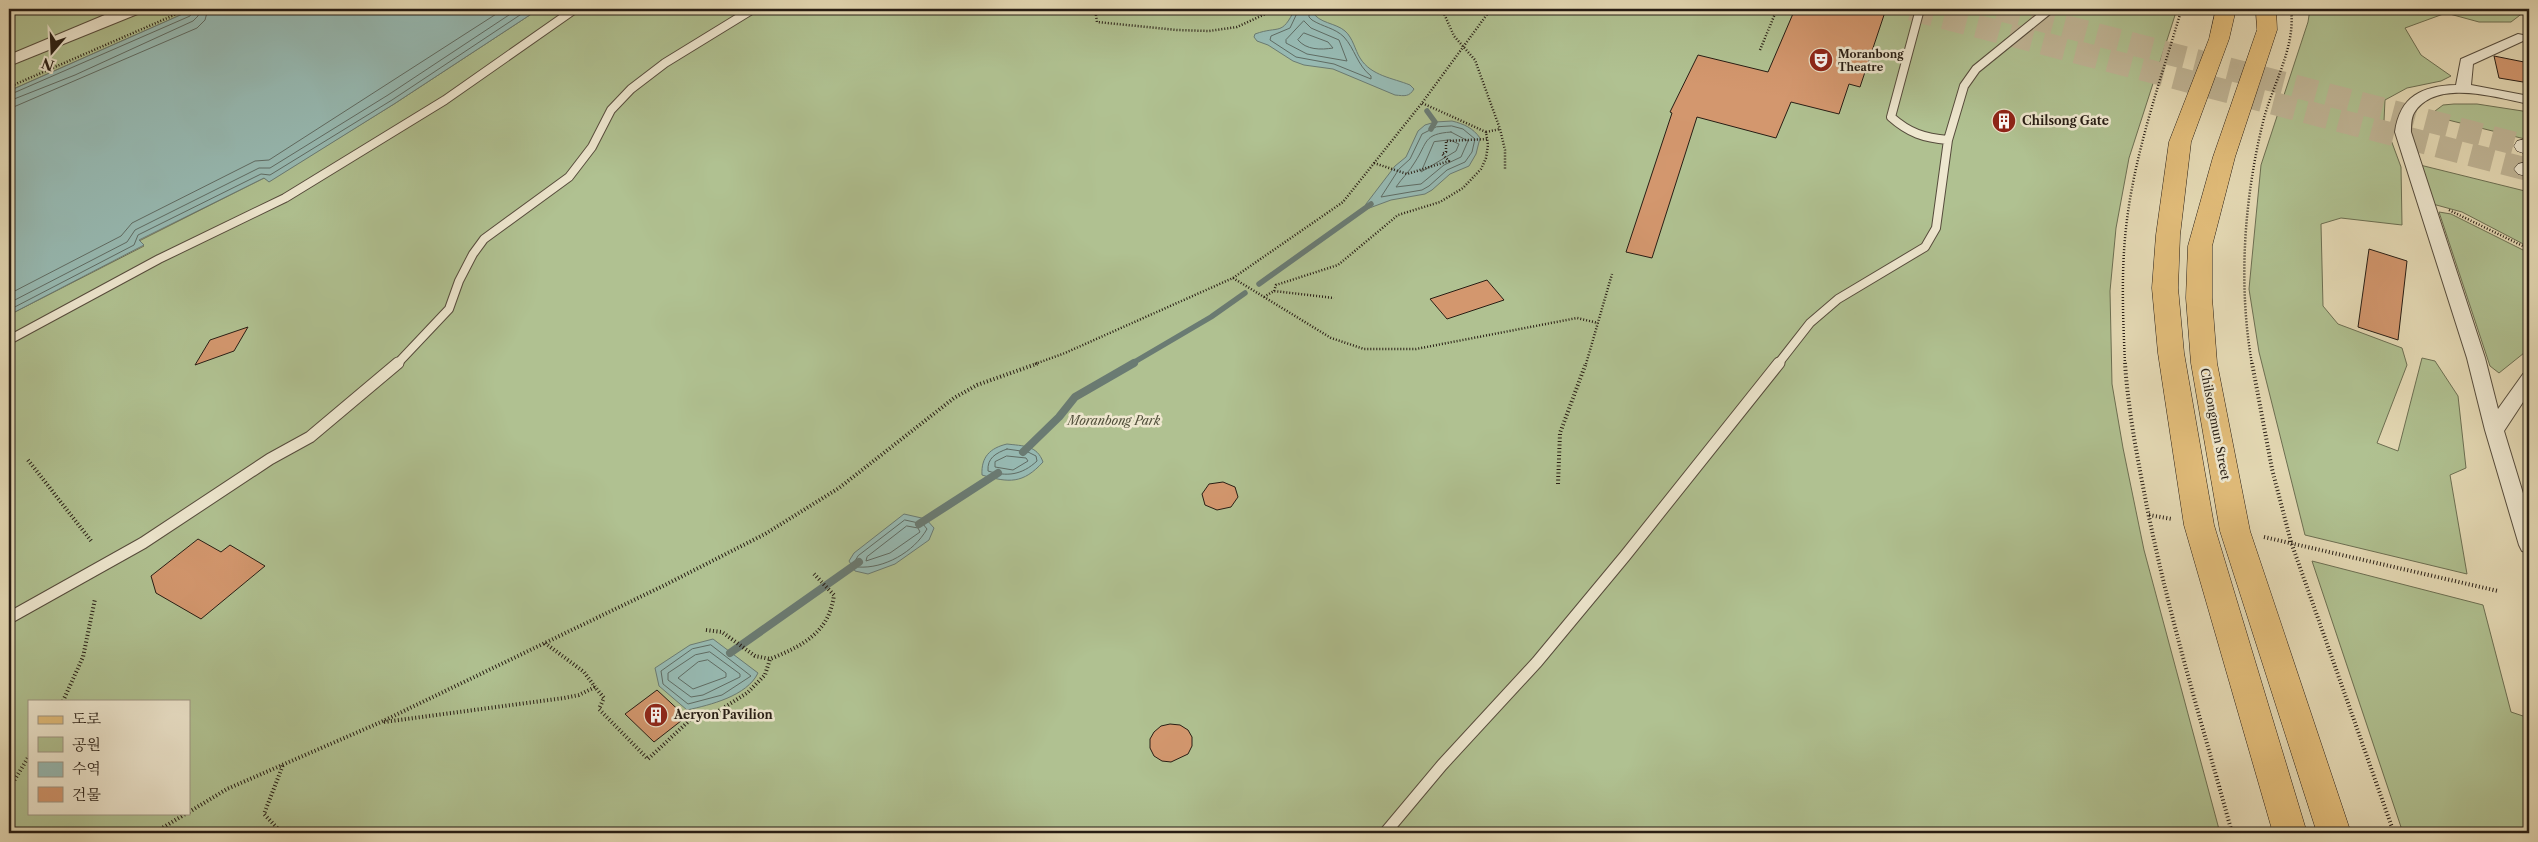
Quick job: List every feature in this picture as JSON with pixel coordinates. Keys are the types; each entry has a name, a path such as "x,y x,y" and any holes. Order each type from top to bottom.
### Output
{"main road":[{"path":"2226,9 2225,22 2180,142 2168,235 2166,288 2170,353 2199,525 2290,833"},
{"name":"Chilsongmun Street","path":"2266,9 2267,30 2224,157 2200,246 2199,298 2204,363 2235,531 2334,833"}],"street":[{"path":"9,61 134,9"},
{"path":"2463,89 2466,62 2518,38"},
{"path":"2529,100 2463,89 2443,89 2422,97 2406,113 2403,132 2476,358 2494,430 2529,545"},
{"path":"2494,430 2529,380"}],"lane":[{"path":"9,340 116,281 293,193 445,100 575,9"},
{"path":"9,618 143,543 270,459 310,437 347,407 396,365 449,309 459,282 473,254 484,240 550,192 581,164 611,110 631,89 665,63 753,9"},
{"path":"1920,9 1891,117 1906,131 1926,138 1948,140"},
{"path":"1385,833 1442,765 1542,656 1638,540 1810,323 1838,299 1924,246 1936,228 1948,140 1964,86 1976,70 2050,9"}],"path":[{"path":"9,87 188,9"},
{"path":"1095,9 1097,22 1202,31 1223,30 1241,25 1276,9"},
{"path":"1442,9 1454,36 1475,60 1500,129 1505,150 1505,170"},
{"path":"190,812 227,789 381,722 765,534 839,488 954,398 977,385 1065,353 1233,278 1343,202 1422,103 1462,45 1473,34 1491,9"},
{"path":"1760,50 1777,9"},
{"path":"2291,9 2293,26 2284,60 2263,122 2250,185 2245,226 2245,293 2250,354 2272,469 2291,542 2394,833"},
{"path":"1422,103 1438,113 1471,123 1486,132 1500,129"},
{"path":"1274,292 1276,285 1338,265 1398,215 1429,206 1465,186 1475,178 1486,161 1489,148 1486,132"},
{"path":"1374,163 1407,174 1449,161 1442,154 1446,152 1446,141 1488,139"},
{"path":"2427,204 2456,212 2529,249"},
{"path":"1558,484 1560,433 1580,384 1612,274"},
{"path":"1233,278 1331,338 1364,349 1416,349 1577,318 1598,323"},
{"path":"1263,297 1274,292 1334,298"},
{"path":"28,460 92,542"},
{"path":"2150,515 2199,525"},
{"path":"2235,531 2291,542 2498,591"},
{"path":"706,630 722,632 755,656 770,658 789,651 815,635 828,622 834,609 834,595 814,574"},
{"path":"63,700 83,657 95,599"},
{"path":"545,643 584,672 604,698 599,709 648,759 691,719 717,712 747,693 765,675 770,658"},
{"path":"381,722 564,698 579,695 595,687"},
{"path":"9,789 28,758"},
{"path":"282,833 264,814 284,764"},
{"path":"154,833 186,814"}],"green space":[{"path":"9,9 194,9 9,91"},
{"name":"Moranbong Park","path":"539,9 2177,9 2129,158 2116,228 2110,291 2112,384 2144,550 2220,833 9,833 9,315 144,246 139,241 264,178 269,181 394,104"},
{"path":"2310,9 2528,9 2511,22 2479,22 2446,13 2405,28 2421,55 2451,76 2441,81 2407,88 2385,100 2384,121 2401,167 2402,225 2341,218 2321,224 2323,306 2338,324 2402,348 2407,365 2377,443 2398,451 2422,358 2435,361 2458,396 2466,468 2450,475 2467,574 2305,535 2259,352 2249,289 2261,165 2308,22"},
{"path":"2477,104 2529,112 2529,140 2436,117 2435,111 2443,105"},
{"path":"2420,165 2529,192 2529,247 2462,212 2429,203"},
{"path":"2439,212 2451,214 2529,253 2529,349 2499,373 2490,366"},
{"path":"2312,561 2483,605 2511,712 2529,718 2529,833 2403,833"}],"water":[{"path":"194,9 539,9 394,104 269,182 264,178 139,240 144,245 9,315 9,91"},
{"path":"1295,9 1315,9 1313,12 1315,16 1341,28 1348,34 1360,58 1370,69 1383,76 1410,85 1414,89 1406,95 1395,95 1333,69 1304,65 1293,61 1268,45 1257,41 1254,37 1255,34 1283,27"},
{"path":"1452,121 1468,127 1480,138 1476,154 1469,166 1450,174 1425,194 1391,200 1364,210 1366,204 1395,166 1406,157 1418,131 1425,125 1435,122"},
{"path":"1007,444 1033,449 1043,462 1029,474 1015,480 982,475 983,463 988,454 996,448"},
{"path":"904,514 926,519 934,528 929,540 895,564 868,574 855,571 849,561 854,553"},
{"path":"713,639 758,673 746,688 737,693 717,702 687,710 659,686 655,668 690,645"}],"building":[{"path":"1795,9 1886,9 1860,87 1849,84 1839,114 1791,102 1776,138 1697,117 1652,258 1626,252 1672,113 1670,112 1698,55 1768,72"},
{"path":"2494,56 2529,63 2529,83 2499,78"},
{"path":"2369,249 2407,261 2398,340 2358,327"},
{"path":"1487,280 1504,300 1447,319 1430,299"},
{"path":"248,327 234,351 195,365 210,340"},
{"path":"1223,482 1235,487 1238,497 1231,507 1217,510 1205,505 1202,494 1209,484"},
{"path":"198,539 221,552 230,545 265,566 201,619 156,593 151,576"},
{"name":"Aeryon Pavilion","path":"657,690 686,717 654,742 625,714"},
{"path":"1170,724 1180,725 1188,730 1192,737 1192,746 1188,754 1171,762 1162,761 1154,756 1150,748 1150,739 1154,732 1161,726"}],"waterway":[{"path":"1427,111 1435,122 1431,129"},
{"path":"1259,284 1371,204"},
{"path":"1131,364 1211,317 1245,293"},
{"path":"1023,452 1059,417 1075,397 1134,363"},
{"path":"919,524 998,473"},
{"path":"730,653 859,562"}],"tunnel":[{"path":"1911,9 2526,169"},
{"path":"1998,9 2525,146"}],"place":[{"name":"Moranbong Theatre","path":"1821,60"},
{"name":"Chilsong Gate","path":"2004,121"},
{"name":"Aeryon Pavilion","path":"656,715"}]}
